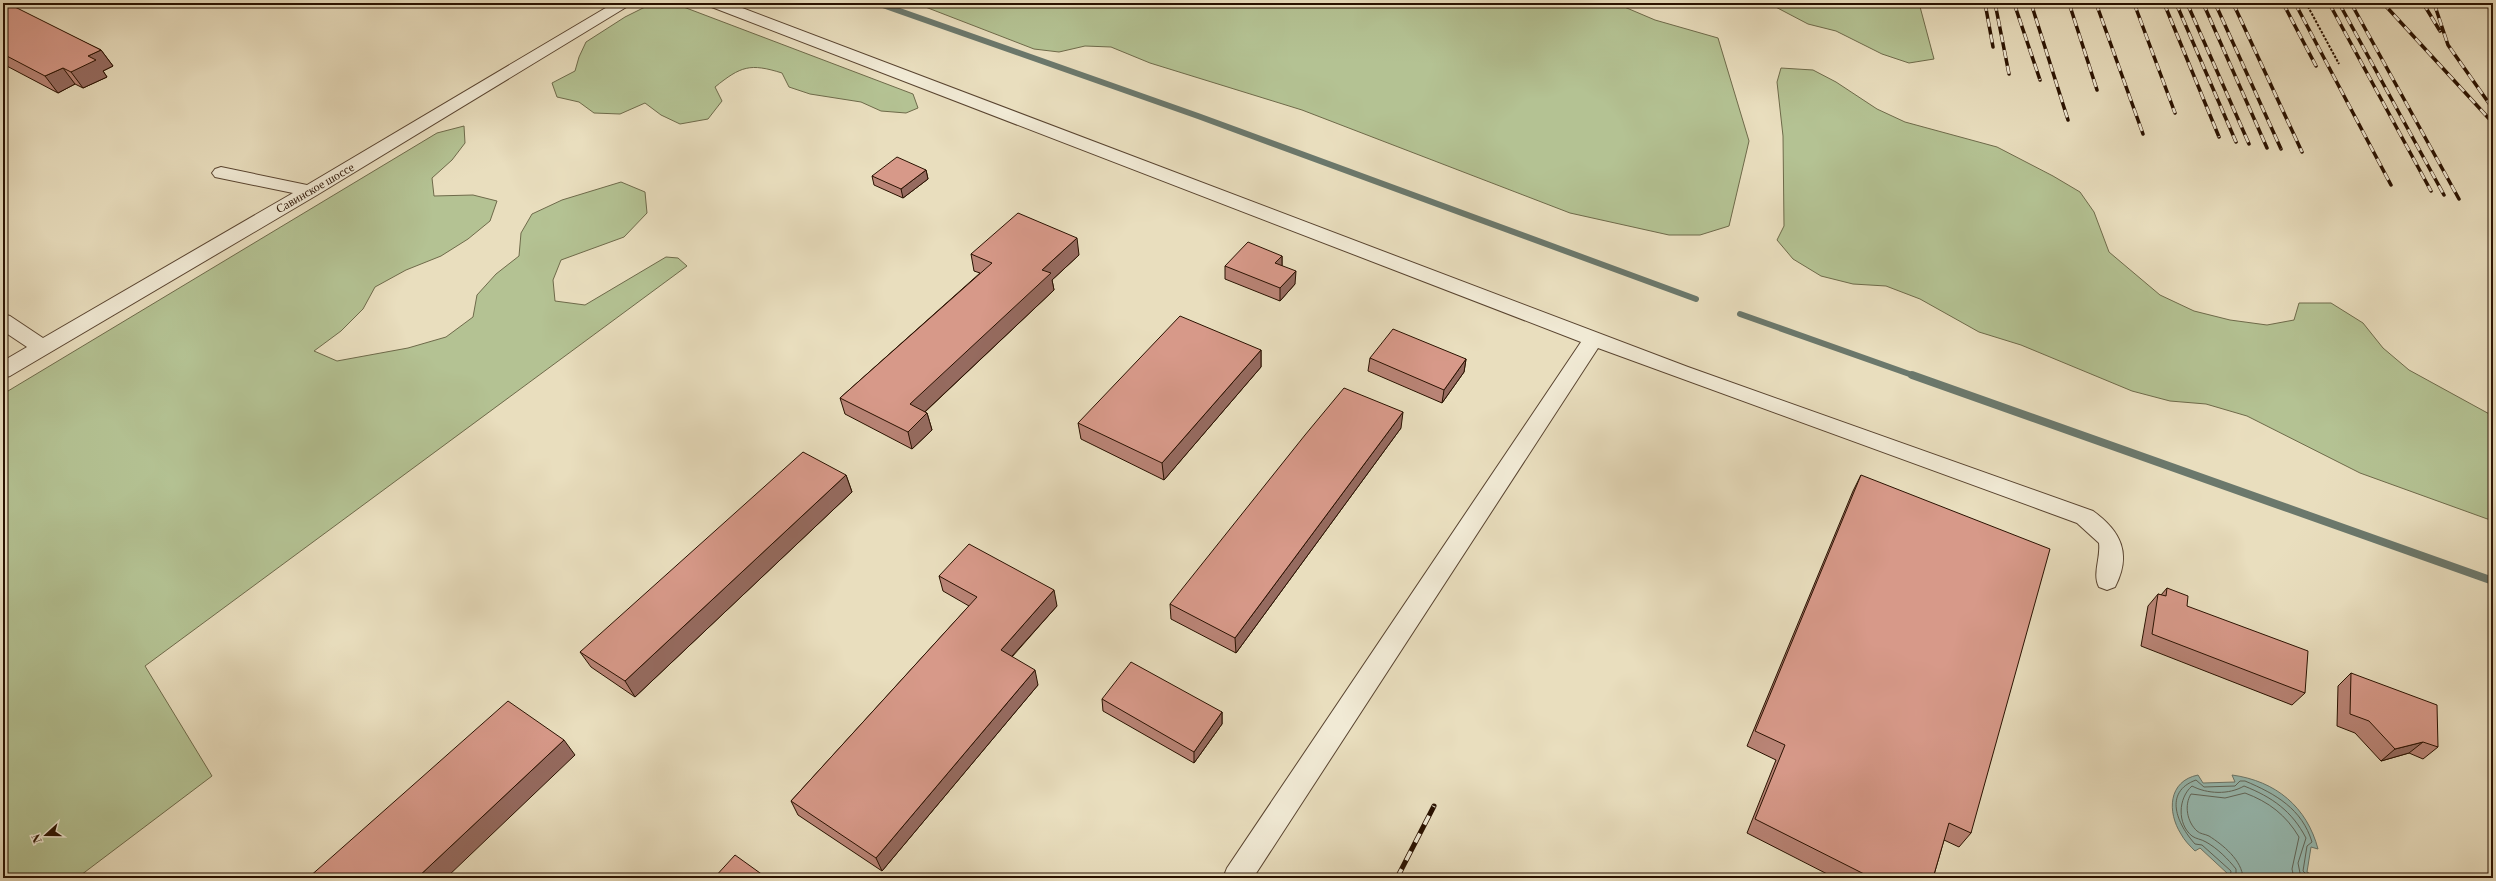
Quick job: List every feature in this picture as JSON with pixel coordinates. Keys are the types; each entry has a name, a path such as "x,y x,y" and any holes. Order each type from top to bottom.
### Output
{"street":[{"name":"Савинское шоссе","path":"3,371 310,191 625,3"},
{"path":"715,3 1680,372 2085,517 2104,530 2113,548 2107,580"},
{"path":"221,173 310,191"},
{"path":"3,321 42,347"},
{"path":"1237,878 1594,338"}],"path":[{"path":"2306,3 2339,64"}],"green space":[{"path":"673,3 913,94 918,108 906,113 881,111 861,102 810,94 789,87 782,73 754,67 739,71 715,87 722,101 708,119 680,124 661,115 645,103 620,114 594,113 579,102 557,97 552,83 575,71 579,57 586,42 625,17 647,6"},
{"path":"915,3 1615,3 1655,20 1718,38 1749,141 1729,226 1700,235 1669,235 1570,213 1302,110 1150,63 1111,47 1085,46 1059,52 1034,49"},
{"path":"1768,3 1919,3 1934,59 1909,63 1882,54 1836,31 1808,24"},
{"path":"1781,68 1813,70 1836,82 1877,109 1905,122 1997,147 2053,176 2080,192 2094,212 2109,252 2160,295 2194,311 2230,320 2267,325 2294,320 2299,303 2331,303 2363,323 2383,348 2409,370 2493,416 2493,521 2360,473 2247,416 2206,404 2170,401 2132,391 2021,345 1979,332 1920,299 1886,286 1853,284 1821,276 1793,259 1777,240 1784,226 1783,136 1777,82"},
{"path":"464,126 465,143 452,160 432,178 434,196 473,195 497,201 490,221 468,239 441,256 406,270 375,287 363,309 341,331 314,351 337,361 408,348 446,337 473,317 477,295 496,274 519,256 521,233 532,214 562,200 621,182 645,192 647,213 624,237 561,260 553,280 555,301 585,305 666,257 678,258 687,266 145,666 212,776 77,878 3,878 3,394 437,133"}],"water":[{"path":"2198,775 2203,783 2235,782 2232,775 2248,778 2276,790 2287,798 2298,809 2313,834 2318,849 2311,847 2307,872 2317,878 2223,878 2228,874 2200,848 2195,851 2189,845 2176,825 2172,807 2173,798 2176,791 2188,778"}],"building":[{"path":"3,3 7,3 101,50 88,56 96,60 71,72 63,68 45,76 3,54"},
{"path":"897,157 926,170 901,189 872,176"},
{"path":"1018,213 1077,238 1042,270 1051,273 910,404 927,413 908,432 840,398 992,263 971,254"},
{"path":"1248,242 1282,256 1275,263 1296,271 1280,288 1225,266"},
{"path":"1180,316 1261,350 1162,463 1078,423"},
{"path":"1393,329 1466,359 1444,390 1370,358"},
{"path":"1344,388 1403,412 1235,638 1170,604 1305,435"},
{"path":"803,452 846,475 625,681 580,652"},
{"path":"1861,475 2050,549 1971,833 1949,823 1933,878 1872,878 1755,819 1785,745 1755,731"},
{"path":"969,544 1054,590 1001,650 1035,670 876,858 791,801 977,597 939,576"},
{"path":"2167,588 2188,596 2187,606 2308,651 2305,693 2152,634 2158,594 2166,596"},
{"path":"1131,662 1222,712 1194,752 1102,699"},
{"path":"2351,673 2437,705 2438,747 2423,742 2395,749 2369,721 2350,714"},
{"path":"508,701 564,740 417,878 308,878"},
{"path":"735,855 767,878 714,878"},
{"path":"930,875 935,878 928,878"}],"waterway":[{"path":"877,3 1198,116 1696,299"},
{"path":"1740,314 1915,376"},
{"path":"1912,375 2493,581"}],"railway":[{"path":"1985,3 1993,47"},
{"path":"1995,3 2009,74"},
{"path":"2014,3 2040,80"},
{"path":"2031,3 2068,120"},
{"path":"2069,3 2097,90"},
{"path":"2096,3 2143,134"},
{"path":"2134,3 2175,113"},
{"path":"2164,3 2219,137"},
{"path":"2176,3 2236,142"},
{"path":"2187,3 2249,144"},
{"path":"2203,3 2267,148"},
{"path":"2215,3 2281,149"},
{"path":"2233,3 2302,152"},
{"path":"2283,3 2316,66"},
{"path":"2295,3 2391,185"},
{"path":"2329,3 2431,191"},
{"path":"2339,3 2444,195"},
{"path":"2351,3 2459,199"},
{"path":"2383,3 2493,123"},
{"path":"2423,3 2440,31"},
{"path":"2434,3 2448,45 2493,109"},
{"path":"1397,878 1434,806"}]}
